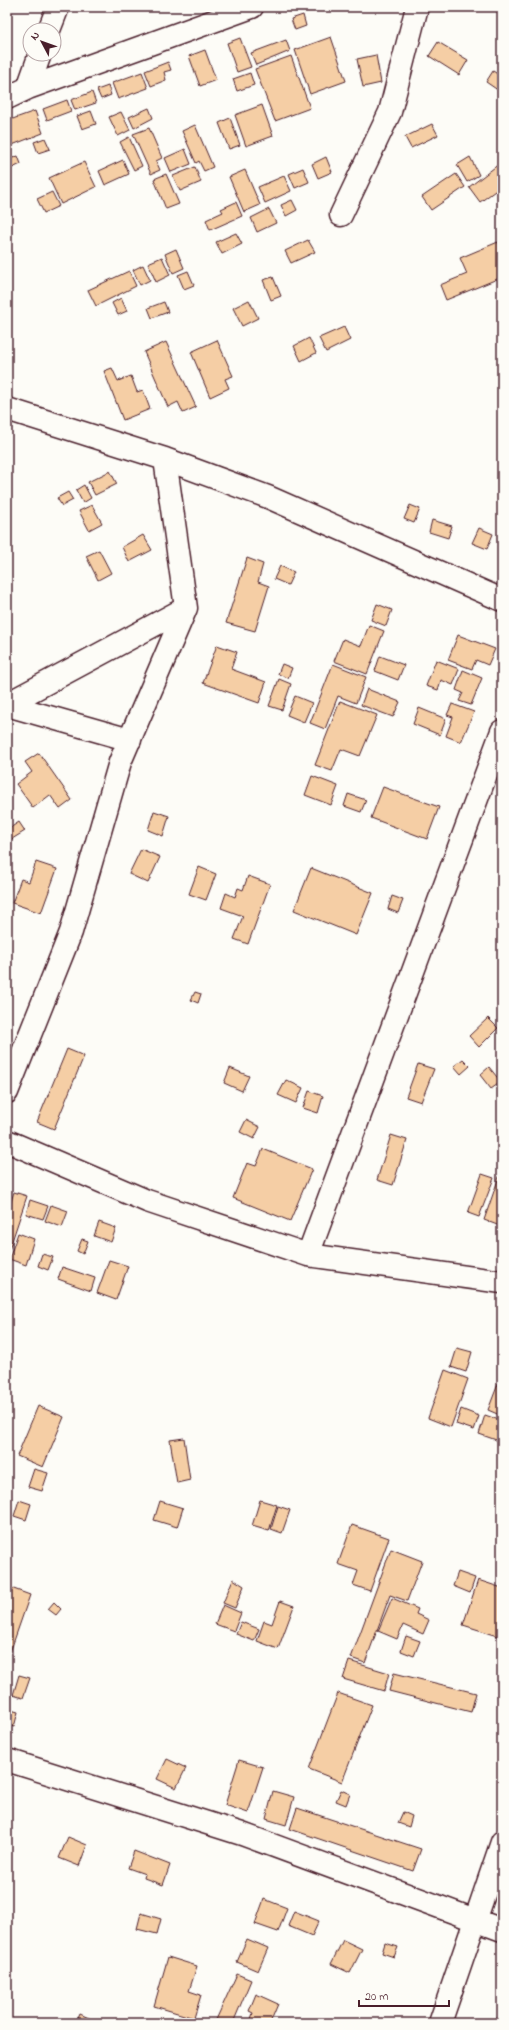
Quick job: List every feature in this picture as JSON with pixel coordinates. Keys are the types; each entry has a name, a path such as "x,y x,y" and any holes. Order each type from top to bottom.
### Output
{"street":[{"path":"52,22 58,7"},
{"path":"7,98 28,88 252,7"},
{"path":"341,215 390,112 417,7"},
{"path":"28,88 37,62"},
{"path":"7,409 165,459 268,497 502,600"},
{"path":"7,1092 71,932 120,762 186,608 165,459"},
{"path":"7,704 186,608"},
{"path":"7,704 130,740"},
{"path":"308,1255 502,731"},
{"path":"7,1141 147,1201 308,1255 502,1282"},
{"path":"7,1760 242,1834 502,1930"},
{"path":"440,2023 502,1842"}],"building":[{"path":"303,15 306,26 295,30 291,19"},
{"path":"331,37 346,81 310,94 295,50"},
{"path":"240,38 251,67 237,72 227,43"},
{"path":"286,40 290,51 256,65 251,53"},
{"path":"438,42 468,60 459,75 429,56"},
{"path":"205,50 216,80 200,86 189,56"},
{"path":"376,55 381,83 363,87 357,59"},
{"path":"291,56 310,108 275,121 255,69"},
{"path":"168,62 171,70 164,72 166,80 151,86 145,71"},
{"path":"493,71 502,77 502,93 486,82"},
{"path":"142,72 148,88 118,99 112,83"},
{"path":"250,73 254,85 237,91 233,79"},
{"path":"108,86 111,95 101,99 97,90"},
{"path":"92,92 96,103 75,110 71,100"},
{"path":"67,100 71,111 47,120 43,109"},
{"path":"262,105 273,136 246,146 235,115"},
{"path":"149,108 153,118 134,128 129,117"},
{"path":"35,111 43,133 7,147 7,121"},
{"path":"91,111 96,124 82,129 77,116"},
{"path":"121,112 130,130 118,136 109,117"},
{"path":"230,118 240,145 229,149 219,123"},
{"path":"432,124 438,135 411,148 405,137"},
{"path":"195,125 213,167 204,171 199,161 196,163 182,131"},
{"path":"149,128 162,158 156,161 160,170 151,174 133,134"},
{"path":"129,137 142,166 134,170 120,142"},
{"path":"45,138 50,149 38,153 34,142"},
{"path":"185,149 191,164 171,172 165,158"},
{"path":"18,156 21,164 10,169 7,160"},
{"path":"326,157 332,172 318,178 312,164"},
{"path":"470,157 479,175 467,182 457,165"},
{"path":"123,160 129,174 105,185 99,171"},
{"path":"84,162 96,187 61,204 49,178"},
{"path":"499,164 502,168 502,186 480,202 469,187"},
{"path":"195,167 201,182 180,191 173,176"},
{"path":"303,168 309,182 295,188 289,174"},
{"path":"245,170 260,205 244,212 229,177"},
{"path":"166,174 179,204 166,209 154,179"},
{"path":"456,174 465,187 431,210 422,197"},
{"path":"284,176 291,191 265,203 258,187"},
{"path":"52,192 59,206 44,213 37,199"},
{"path":"292,200 297,210 286,216 281,205"},
{"path":"236,202 242,216 210,230 206,220 223,212 221,209"},
{"path":"269,209 276,223 257,232 251,218"},
{"path":"236,233 242,244 222,254 216,242"},
{"path":"308,240 315,252 291,263 285,251"},
{"path":"498,242 502,250 502,277 446,300 440,285 467,274 460,258"},
{"path":"176,249 184,268 173,273 165,254"},
{"path":"162,257 170,275 156,282 148,263"},
{"path":"143,265 150,280 140,285 133,270"},
{"path":"129,271 136,286 96,306 88,290"},
{"path":"188,271 194,285 184,289 178,275"},
{"path":"273,277 281,296 271,300 263,280"},
{"path":"121,298 127,311 118,315 112,303"},
{"path":"249,300 258,318 242,326 233,308"},
{"path":"164,302 168,312 152,318 148,308"},
{"path":"344,327 350,340 326,352 319,338"},
{"path":"309,338 316,353 301,361 294,346"},
{"path":"217,340 233,376 225,379 229,388 210,397 191,352"},
{"path":"166,342 196,407 183,413 178,402 168,407 144,352"},
{"path":"112,368 118,381 131,376 137,392 143,390 150,409 123,420 104,371"},
{"path":"110,471 117,484 95,495 88,482"},
{"path":"84,485 91,498 83,503 76,490"},
{"path":"68,492 73,500 62,506 57,498"},
{"path":"92,505 102,523 89,530 79,511"},
{"path":"410,505 420,509 414,523 404,519"},
{"path":"432,520 452,526 448,538 429,532"},
{"path":"479,528 493,534 487,549 472,543"},
{"path":"143,535 152,550 129,562 122,547"},
{"path":"99,550 111,573 98,580 86,556"},
{"path":"247,558 263,564 258,582 269,586 255,631 226,623"},
{"path":"280,566 294,572 288,585 274,579"},
{"path":"377,604 392,610 386,626 371,620"},
{"path":"369,625 384,631 367,674 334,661 343,639 361,646"},
{"path":"458,635 495,649 488,665 476,660 472,669 448,660"},
{"path":"217,645 237,652 231,669 266,682 259,703 203,683"},
{"path":"380,656 404,665 398,680 375,671"},
{"path":"436,660 459,669 453,685 441,680 438,690 426,686"},
{"path":"282,664 292,668 288,678 278,674"},
{"path":"333,664 366,677 356,703 338,696 325,729 310,723"},
{"path":"463,670 482,678 471,705 459,701 463,693 456,690"},
{"path":"279,679 291,684 282,710 269,706"},
{"path":"367,689 400,702 393,717 361,705"},
{"path":"295,696 312,703 304,722 287,715"},
{"path":"340,701 377,715 360,756 341,749 332,771 315,765"},
{"path":"452,704 474,712 461,742 446,736 453,717 447,715"},
{"path":"419,708 446,719 440,735 413,724"},
{"path":"39,753 72,800 60,809 50,795 33,808 16,784 32,772 25,762"},
{"path":"312,776 338,786 331,805 305,795"},
{"path":"383,787 439,807 427,839 371,818"},
{"path":"348,794 366,800 361,812 344,806"},
{"path":"154,811 169,816 163,836 148,830"},
{"path":"19,822 25,831 12,839 7,830"},
{"path":"141,849 160,857 148,883 129,874"},
{"path":"36,862 57,869 41,913 12,903 21,879 29,882"},
{"path":"199,867 216,874 206,900 189,894"},
{"path":"311,868 373,893 356,935 294,910"},
{"path":"248,876 270,884 248,944 234,939 243,916 221,908 226,893 235,897 238,888 243,890"},
{"path":"392,896 403,900 398,913 388,909"},
{"path":"195,992 201,994 198,1003 191,1000"},
{"path":"488,1018 498,1028 479,1047 469,1036"},
{"path":"67,1049 84,1056 54,1129 37,1122"},
{"path":"463,1059 470,1066 461,1074 454,1066"},
{"path":"418,1064 434,1069 421,1102 406,1097"},
{"path":"489,1067 501,1082 491,1089 480,1075"},
{"path":"230,1068 249,1076 242,1091 224,1083"},
{"path":"286,1080 303,1088 296,1103 278,1095"},
{"path":"502,1090 502,1098 498,1093"},
{"path":"309,1091 323,1096 318,1113 303,1108"},
{"path":"246,1120 260,1127 254,1139 240,1132"},
{"path":"391,1135 407,1140 393,1185 377,1180"},
{"path":"263,1149 312,1169 290,1221 233,1198 247,1163 256,1166"},
{"path":"482,1174 494,1178 479,1217 468,1213"},
{"path":"500,1174 502,1175 502,1220 500,1226 484,1220"},
{"path":"14,1192 27,1196 7,1256 7,1214"},
{"path":"30,1200 48,1206 43,1219 26,1214"},
{"path":"51,1205 68,1211 62,1227 45,1221"},
{"path":"99,1222 116,1228 111,1242 94,1236"},
{"path":"18,1233 34,1239 26,1265 9,1259"},
{"path":"82,1239 88,1241 83,1254 77,1251"},
{"path":"42,1254 53,1257 48,1270 38,1266"},
{"path":"109,1260 128,1266 116,1300 97,1293"},
{"path":"62,1267 95,1278 91,1291 58,1279"},
{"path":"457,1348 472,1352 466,1372 451,1367"},
{"path":"445,1370 468,1379 451,1427 428,1418"},
{"path":"498,1384 502,1385 502,1416 488,1410"},
{"path":"38,1406 64,1417 43,1467 17,1456"},
{"path":"461,1409 479,1416 474,1430 456,1424"},
{"path":"485,1415 502,1421 502,1442 479,1434"},
{"path":"184,1438 190,1480 177,1483 170,1440"},
{"path":"34,1469 48,1473 42,1491 28,1487"},
{"path":"19,1500 31,1504 26,1520 14,1516"},
{"path":"260,1500 277,1505 269,1531 252,1526"},
{"path":"160,1501 183,1508 177,1527 154,1520"},
{"path":"278,1506 290,1510 282,1533 271,1529"},
{"path":"352,1525 389,1538 370,1591 353,1585 358,1571 338,1564"},
{"path":"391,1549 422,1561 407,1601 390,1595 365,1663 351,1658"},
{"path":"458,1572 475,1578 470,1593 453,1586"},
{"path":"233,1579 244,1586 235,1608 223,1603"},
{"path":"478,1580 502,1588 502,1623 498,1636 463,1625"},
{"path":"11,1588 30,1595 7,1661 7,1599"},
{"path":"392,1598 418,1609 416,1614 429,1620 423,1634 403,1625 397,1639 378,1631"},
{"path":"280,1601 294,1606 278,1649 257,1641 264,1621 272,1624"},
{"path":"54,1602 61,1609 56,1615 48,1609"},
{"path":"223,1605 241,1613 234,1631 215,1624"},
{"path":"241,1622 259,1629 254,1641 236,1634"},
{"path":"406,1636 420,1641 414,1656 401,1651"},
{"path":"349,1661 389,1673 384,1691 343,1679"},
{"path":"394,1673 476,1693 471,1712 389,1691"},
{"path":"19,1675 30,1678 23,1698 13,1695"},
{"path":"338,1693 372,1705 342,1782 309,1769"},
{"path":"7,1709 18,1712 14,1727 7,1725"},
{"path":"167,1759 186,1768 176,1788 157,1779"},
{"path":"239,1760 263,1767 248,1813 225,1805"},
{"path":"341,1790 350,1794 346,1805 336,1801"},
{"path":"273,1791 294,1797 286,1825 266,1819"},
{"path":"297,1808 421,1849 413,1871 290,1829"},
{"path":"403,1812 412,1816 409,1827 398,1823"},
{"path":"68,1837 87,1845 79,1866 59,1858"},
{"path":"134,1851 170,1865 163,1885 144,1878 145,1874 128,1868"},
{"path":"264,1899 287,1908 278,1932 255,1924"},
{"path":"294,1911 319,1921 312,1936 288,1926"},
{"path":"141,1913 161,1919 157,1934 137,1929"},
{"path":"247,1939 268,1948 258,1971 237,1962"},
{"path":"343,1940 362,1949 350,1973 331,1964"},
{"path":"385,1943 398,1947 394,1957 382,1953"},
{"path":"168,1957 197,1966 189,1991 201,1995 194,2018 154,2006"},
{"path":"237,1974 251,1980 233,2023 217,2023 215,2022"},
{"path":"256,1994 278,2004 270,2023 250,2022 253,2013 249,2011"},
{"path":"80,2014 100,2023 76,2023"}]}
